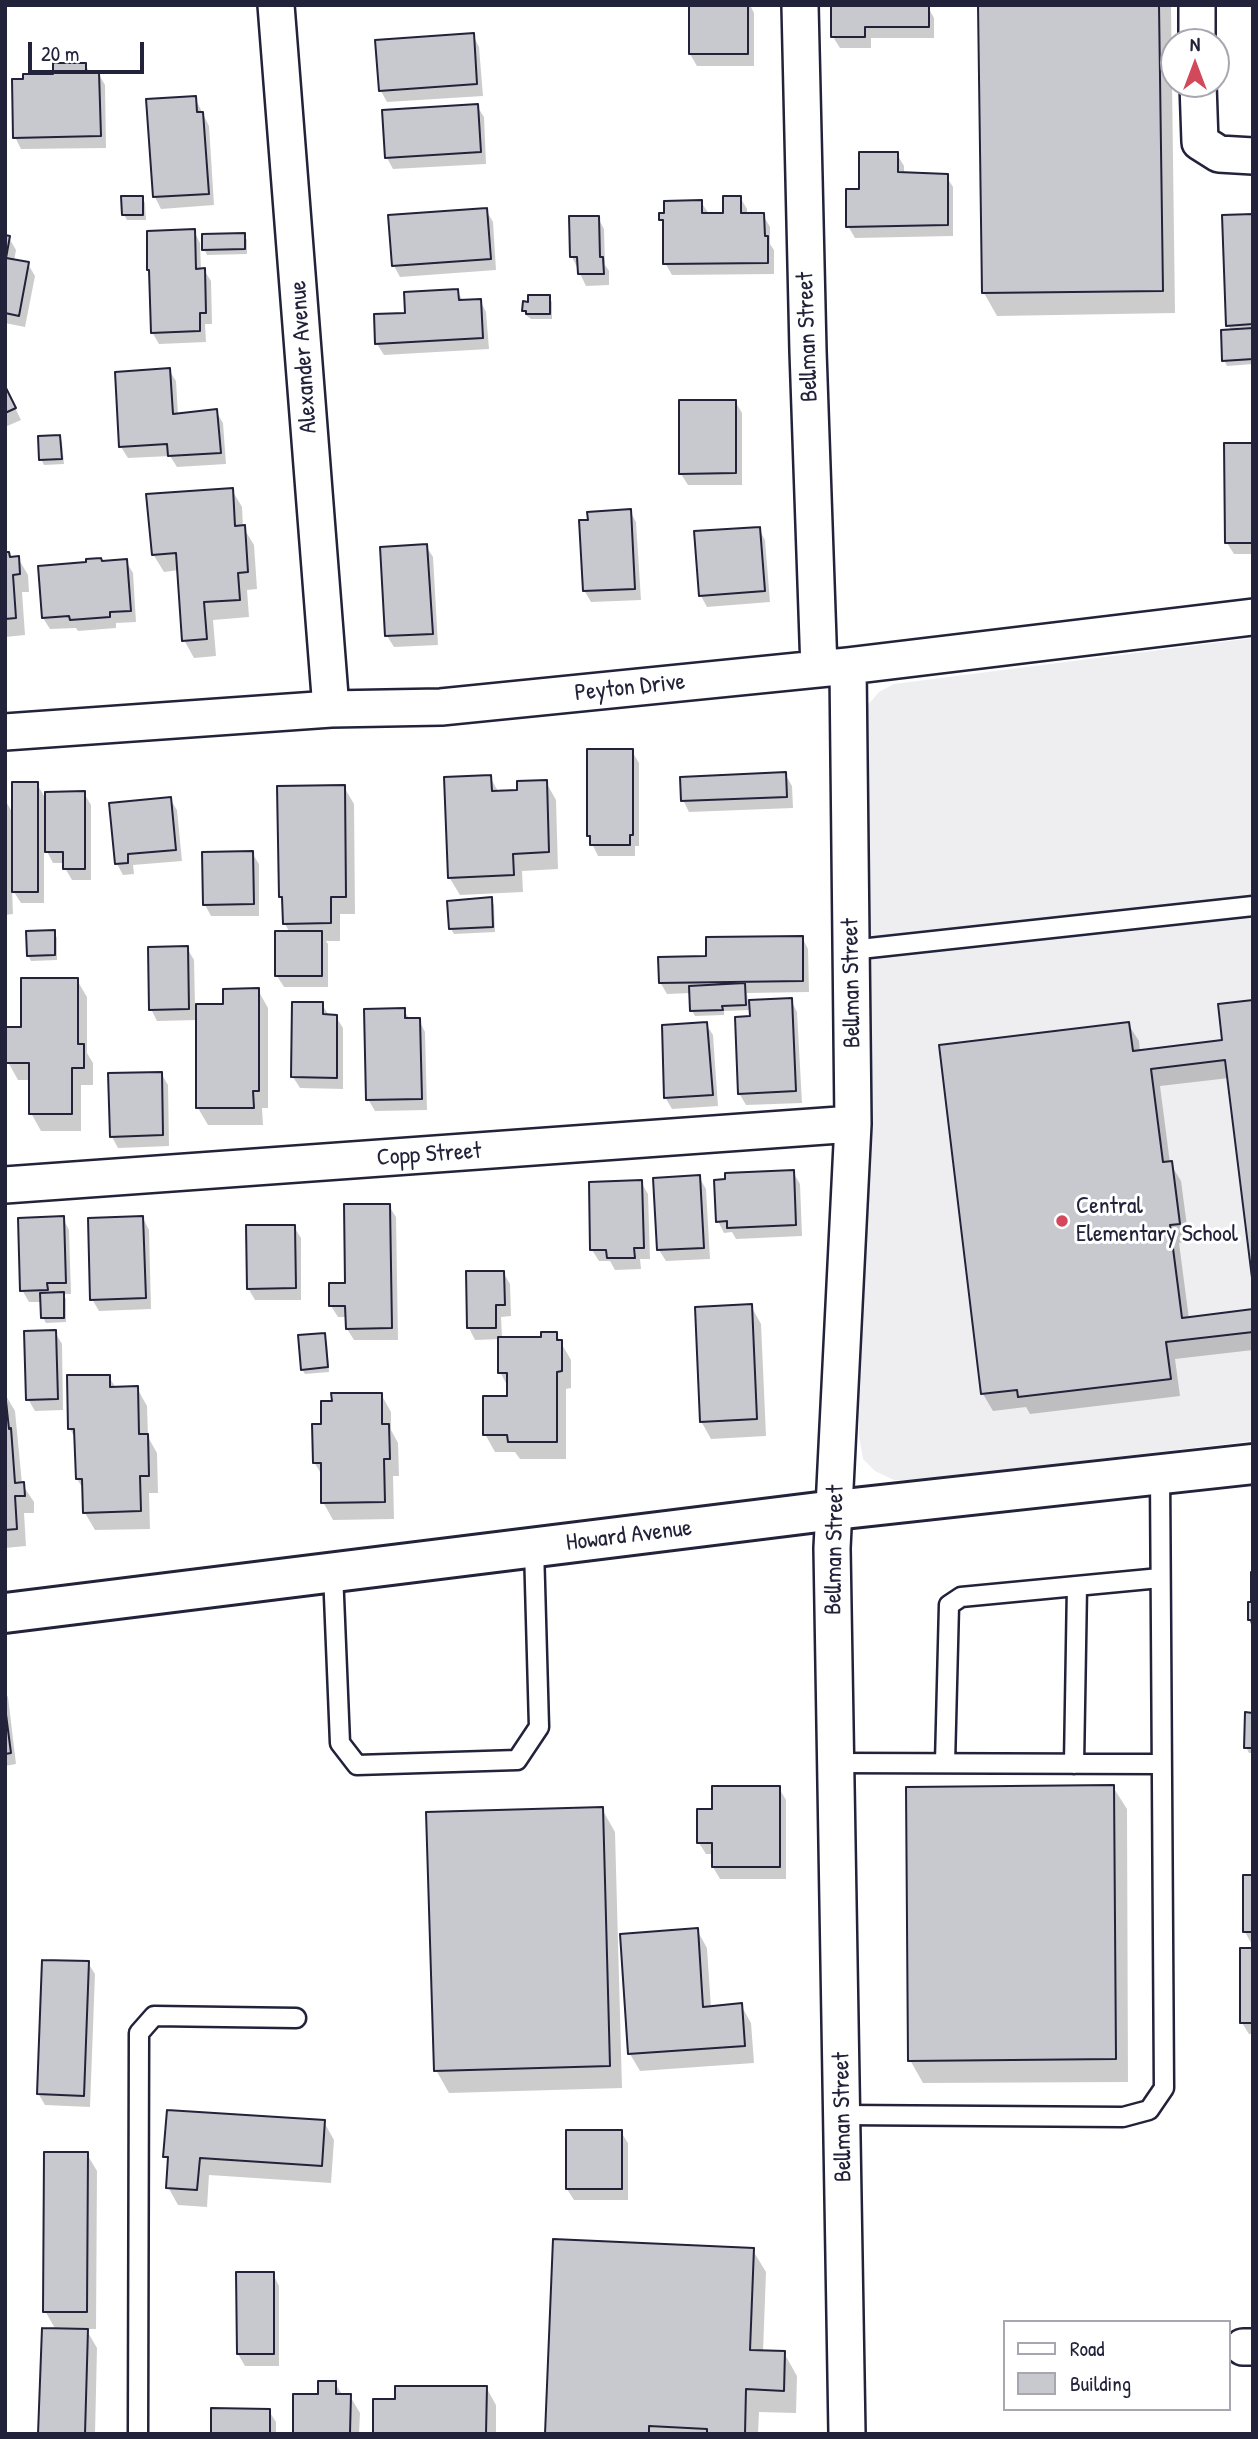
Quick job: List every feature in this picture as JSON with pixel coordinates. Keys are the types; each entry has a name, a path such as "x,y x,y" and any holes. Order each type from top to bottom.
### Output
{"main road":[{"name":"Howard Avenue","path":"5,1613 835,1510 1253,1464"}],"street":[{"name":"Alexander Avenue","path":"276,5 331,709"},
{"name":"Bellman Street","path":"800,5 808,365 834,668 851,950 853,1124 832,1548 847,2434"},
{"path":"1197,5 1198,28"},
{"path":"1198,98 1200,142 1219,154 1253,156"},
{"name":"Peyton Drive","path":"5,732 331,709 440,707 834,668 1253,617"},
{"name":"Copp Street","path":"5,1185 853,1124"}],"lane":[{"path":"851,950 1253,906"},
{"path":"843,2115 1123,2117 1149,2110 1164,2088 1160,1474"},
{"path":"333,1572 340,1744 357,1765 517,1760 539,1727 534,1548"},
{"path":"945,1763 949,1605 961,1597 1160,1578"},
{"path":"1074,1764 1077,1586"},
{"path":"836,1763 1161,1765"},
{"path":"138,2434 139,2033 154,2016 296,2018"}],"shaded area":[{"path":"1253,638 1253,1441 919,1480 894,1480 875,1471 863,1459 859,1435 860,730 866,707 879,692 894,684"}],"building":[{"path":"689,5 748,5 748,54 689,54"},
{"path":"831,5 929,5 929,27 865,27 865,37 831,37"},
{"path":"978,5 1159,5 1163,291 982,293"},
{"path":"474,33 477,84 379,91 375,40"},
{"path":"53,63 86,63 86,72 99,72 101,136 13,138 12,79 23,79 23,74 53,74"},
{"path":"196,96 197,112 203,112 209,194 153,197 146,99"},
{"path":"478,104 481,152 385,158 382,110"},
{"path":"859,152 898,152 898,172 948,174 948,225 846,227 846,189 859,189"},
{"path":"121,196 143,196 143,215 122,215"},
{"path":"723,196 741,196 741,213 764,213 765,236 768,236 768,263 663,264 663,220 659,220 659,213 664,213 664,201 702,200 702,213 723,213"},
{"path":"487,208 491,259 392,266 388,215"},
{"path":"1253,214 1253,324 1226,326 1222,215"},
{"path":"569,216 599,216 600,257 603,257 604,274 578,274 577,257 570,257"},
{"path":"195,229 196,269 205,268 206,313 200,313 200,331 151,333 147,231"},
{"path":"245,233 245,249 202,250 202,234"},
{"path":"5,235 10,236 6,258 29,262 19,316 5,313"},
{"path":"458,289 459,300 481,299 483,338 375,344 374,314 405,313 404,292"},
{"path":"528,295 550,295 550,314 526,314 526,311 522,311 523,301 528,302"},
{"path":"1253,328 1253,359 1222,361 1221,330"},
{"path":"170,368 173,414 217,409 221,453 168,456 167,444 119,447 115,372"},
{"path":"5,386 16,408 5,413"},
{"path":"679,400 736,400 736,473 679,474"},
{"path":"60,435 62,459 39,460 38,436"},
{"path":"1224,443 1253,443 1253,543 1225,543"},
{"path":"233,488 235,526 245,525 248,572 238,573 240,600 204,602 207,639 182,641 176,553 152,555 146,494"},
{"path":"631,509 635,589 583,591 579,520 588,520 587,512"},
{"path":"760,527 765,591 699,596 694,531"},
{"path":"427,544 433,634 385,636 380,547"},
{"path":"5,552 9,552 10,557 19,556 20,574 13,575 16,618 5,619"},
{"path":"101,558 102,561 127,559 131,611 110,612 110,617 70,620 69,616 42,618 38,566"},
{"path":"587,749 633,749 633,835 630,835 630,845 590,845 590,836 587,836"},
{"path":"786,772 787,797 681,801 680,777"},
{"path":"491,775 492,791 517,790 517,781 547,780 549,852 513,854 514,875 448,878 444,777"},
{"path":"12,782 38,782 38,892 12,892"},
{"path":"345,785 346,897 331,897 331,923 283,924 282,897 279,897 277,786"},
{"path":"85,791 85,869 63,869 63,852 45,852 45,792"},
{"path":"171,797 176,850 128,854 128,863 115,864 109,803"},
{"path":"253,851 254,904 203,905 202,852"},
{"path":"492,897 493,927 449,929 447,901"},
{"path":"55,930 55,955 27,956 26,931"},
{"path":"275,931 322,931 322,976 275,976"},
{"path":"803,936 803,981 659,983 658,957 706,956 706,937"},
{"path":"188,946 189,1009 149,1010 148,947"},
{"path":"21,978 78,978 78,1044 84,1044 84,1068 72,1068 72,1114 29,1114 29,1063 6,1063 6,1027 21,1027"},
{"path":"745,983 746,1005 722,1006 723,1010 690,1011 689,986"},
{"path":"259,988 259,1091 253,1091 254,1108 196,1108 196,1004 223,1004 223,989"},
{"path":"792,998 796,1091 738,1094 735,1017 750,1016 749,1000"},
{"path":"1253,1000 1253,1286 1225,1060 1151,1069 1163,1162 1172,1161 1180,1224 1170,1225 1182,1318 1253,1309 1253,1332 1166,1342 1171,1379 1018,1397 1017,1390 981,1394 939,1045 1129,1022 1133,1051 1222,1040 1218,1004"},
{"path":"292,1002 323,1002 323,1014 337,1015 337,1078 291,1077"},
{"path":"405,1008 405,1018 420,1018 422,1099 366,1100 364,1009"},
{"path":"707,1022 713,1095 664,1098 662,1025"},
{"path":"162,1072 163,1135 110,1137 108,1073"},
{"path":"794,1170 796,1225 727,1228 727,1221 716,1222 714,1180 725,1179 725,1173"},
{"path":"700,1175 704,1248 657,1250 653,1178"},
{"path":"642,1180 644,1248 634,1248 635,1258 607,1258 606,1250 590,1250 589,1182"},
{"path":"344,1204 390,1204 392,1328 346,1329 345,1306 329,1306 329,1283 345,1283"},
{"path":"64,1216 66,1283 47,1283 48,1290 20,1291 18,1218"},
{"path":"143,1216 146,1298 90,1300 88,1218"},
{"path":"246,1225 295,1225 296,1288 247,1289"},
{"path":"466,1271 504,1271 505,1305 496,1305 496,1328 467,1328"},
{"path":"64,1292 64,1318 41,1318 40,1293"},
{"path":"752,1304 757,1419 700,1422 695,1307"},
{"path":"56,1330 58,1399 26,1400 24,1331"},
{"path":"541,1332 557,1332 557,1340 562,1340 562,1371 557,1372 557,1442 508,1442 507,1435 483,1435 483,1396 507,1396 507,1373 498,1373 498,1337 541,1337"},
{"path":"325,1333 328,1367 301,1370 298,1335"},
{"path":"67,1375 110,1375 110,1387 138,1386 139,1434 148,1434 149,1476 140,1476 141,1511 83,1513 82,1479 76,1479 74,1429 68,1429"},
{"path":"5,1392 15,1483 24,1482 25,1496 15,1496 17,1529 5,1530"},
{"path":"331,1393 382,1393 382,1424 389,1424 390,1459 384,1459 385,1502 321,1503 321,1463 313,1463 312,1424 321,1424 321,1401 332,1401"},
{"path":"1251,1572 1253,1628 1251,1620 1248,1620"},
{"path":"5,1707 11,1753 5,1754"},
{"path":"1245,1712 1253,1713 1253,1748 1244,1748"},
{"path":"1114,1785 1116,2059 908,2061 906,1787"},
{"path":"712,1786 780,1786 780,1867 712,1867 712,1843 697,1843 697,1809 712,1809"},
{"path":"603,1807 610,2066 434,2071 426,1812"},
{"path":"1243,1875 1253,1875 1253,1932 1243,1932"},
{"path":"698,1928 703,2007 742,2003 745,2046 628,2054 620,1934"},
{"path":"1240,1948 1253,1948 1253,2023 1240,2023"},
{"path":"42,1960 89,1961 84,2096 37,2094"},
{"path":"167,2110 325,2120 322,2166 200,2158 197,2190 166,2188 168,2157 163,2157"},
{"path":"566,2130 622,2130 622,2189 566,2189"},
{"path":"44,2152 88,2152 87,2312 43,2312"},
{"path":"553,2239 754,2248 750,2350 785,2351 784,2391 746,2389 745,2434 707,2434 707,2429 649,2426 649,2434 545,2434"},
{"path":"236,2272 274,2272 274,2354 237,2354"},
{"path":"42,2328 88,2329 85,2434 38,2434"},
{"path":"318,2381 336,2381 336,2394 351,2394 350,2433 356,2434 293,2434 293,2394 318,2394"},
{"path":"395,2386 487,2386 486,2434 373,2434 373,2399 395,2399"},
{"path":"211,2408 270,2409 270,2434 211,2434"}],"place":[{"name":"Central Elementary School","path":"1062,1221"}]}
